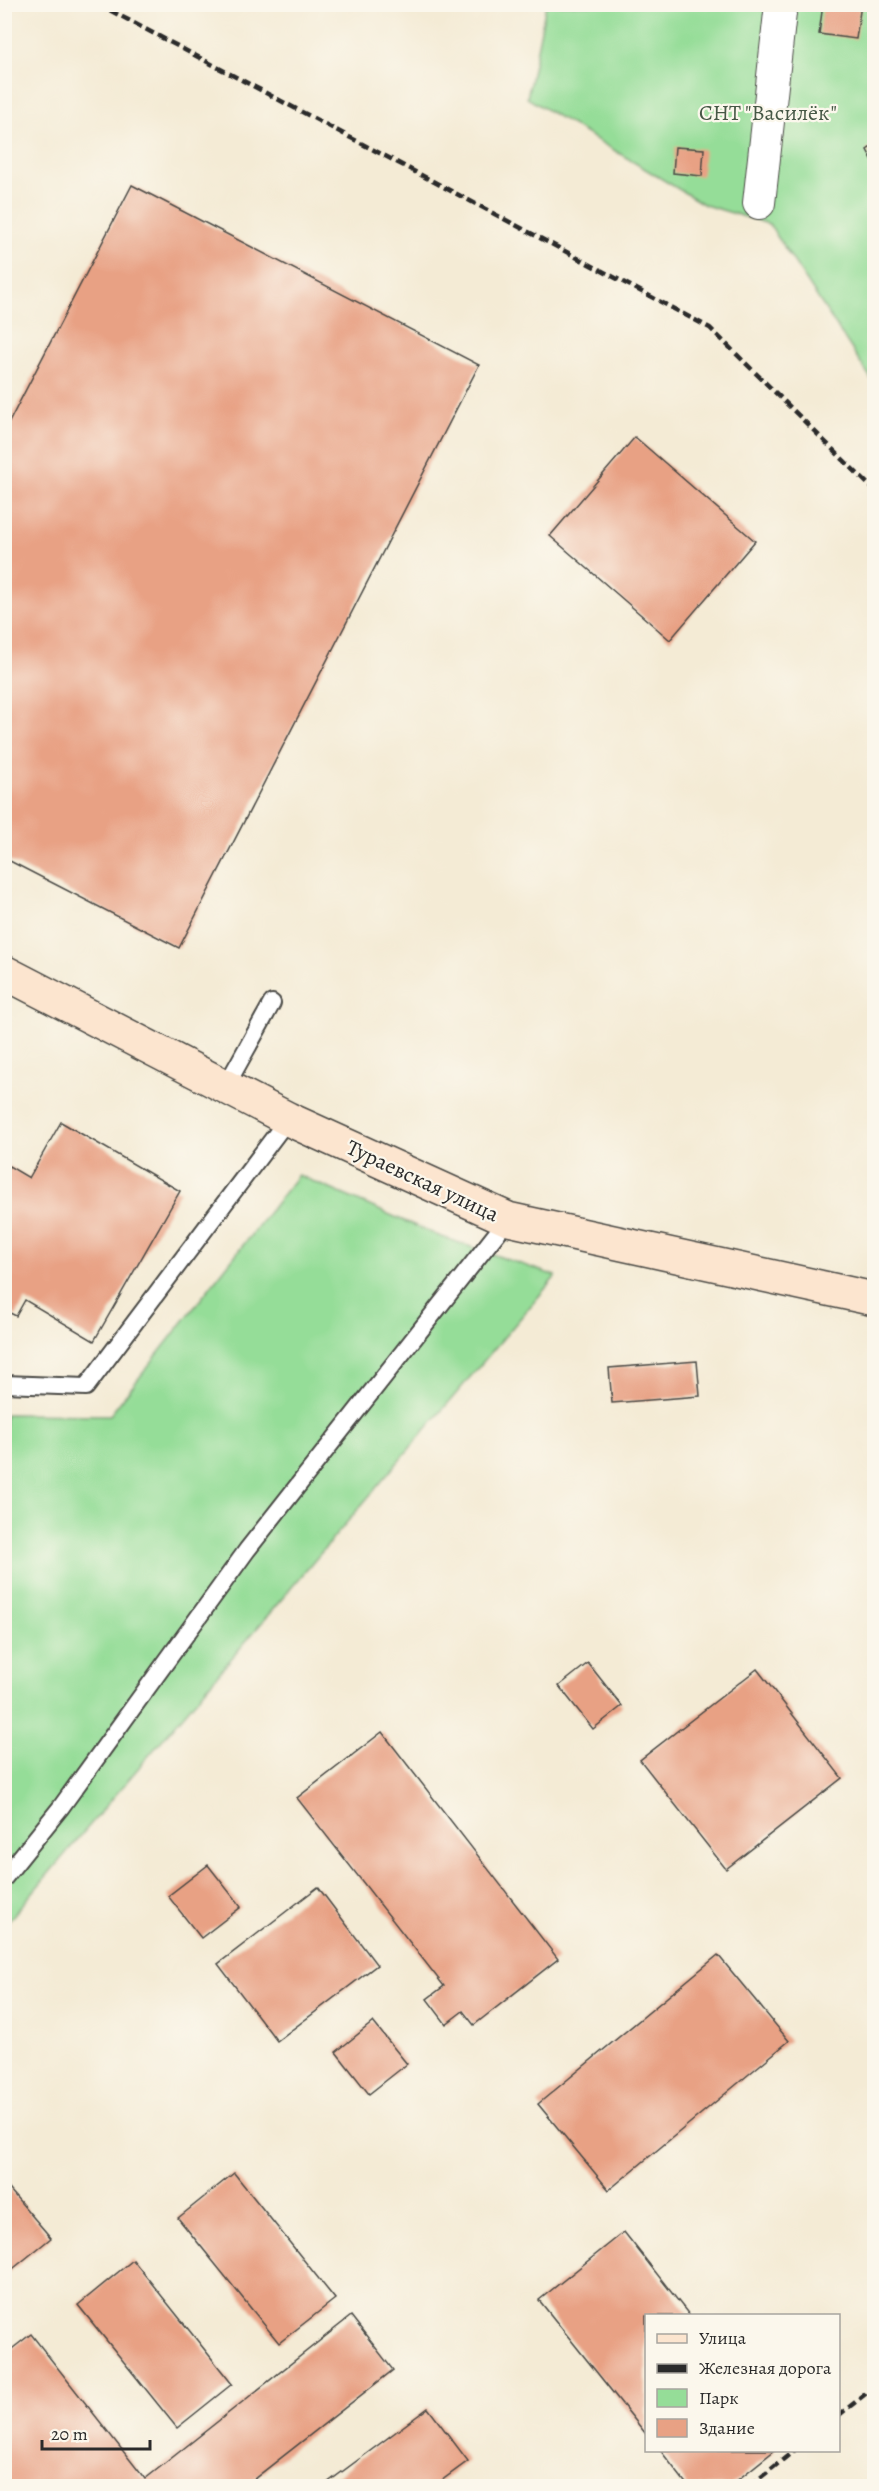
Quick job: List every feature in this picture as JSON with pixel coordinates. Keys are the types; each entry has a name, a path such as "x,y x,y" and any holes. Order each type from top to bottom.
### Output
{"main road":[{"name":"Тураевская улица","path":"4,972 288,1119 508,1219 874,1299"}],"street":[{"path":"759,203 781,4"}],"lane":[{"path":"226,1086 272,1003"},
{"path":"4,1384 86,1387 288,1119"},
{"path":"4,1878 62,1807 247,1550 508,1219"}],"green space":[{"name":"СНТ \"Василёк\"","path":"546,5 874,5 874,383 769,224 705,205 527,98"},
{"path":"298,1175 439,1236 556,1276 5,1925 5,1414 110,1415"}],"building":[{"path":"823,4 861,4 856,39 819,34"},
{"path":"874,145 874,163 867,150"},
{"path":"675,147 704,149 702,176 673,173"},
{"path":"132,185 479,365 179,948 4,858 4,432"},
{"path":"635,437 755,541 670,640 550,536"},
{"path":"61,1122 180,1191 94,1341 25,1300 16,1316 4,1310 4,1174 9,1166 29,1178"},
{"path":"697,1361 700,1396 612,1403 609,1368"},
{"path":"588,1663 622,1706 593,1729 559,1686"},
{"path":"757,1669 842,1778 726,1869 640,1760"},
{"path":"382,1732 558,1959 474,2025 463,2011 446,2024 427,1999 444,1986 297,1798"},
{"path":"208,1865 241,1907 201,1938 168,1896"},
{"path":"318,1887 377,1965 277,2041 218,1964"},
{"path":"718,1955 789,2041 609,2190 538,2104"},
{"path":"373,2022 407,2064 369,2094 336,2052"},
{"path":"234,2173 335,2299 279,2343 178,2218"},
{"path":"4,2183 51,2238 4,2276"},
{"path":"624,2232 688,2314 645,2314 645,2433 539,2300"},
{"path":"133,2260 232,2384 177,2428 78,2305"},
{"path":"351,2316 393,2370 245,2486 4,2486 4,2355 31,2334 145,2479"},
{"path":"428,2408 468,2461 434,2486 323,2486"},
{"path":"662,2452 772,2452 730,2486 688,2486"}],"railway":[{"path":"98,4 710,328 874,490"},
{"path":"840,2414 874,2387"},
{"path":"750,2486 792,2452"}]}
